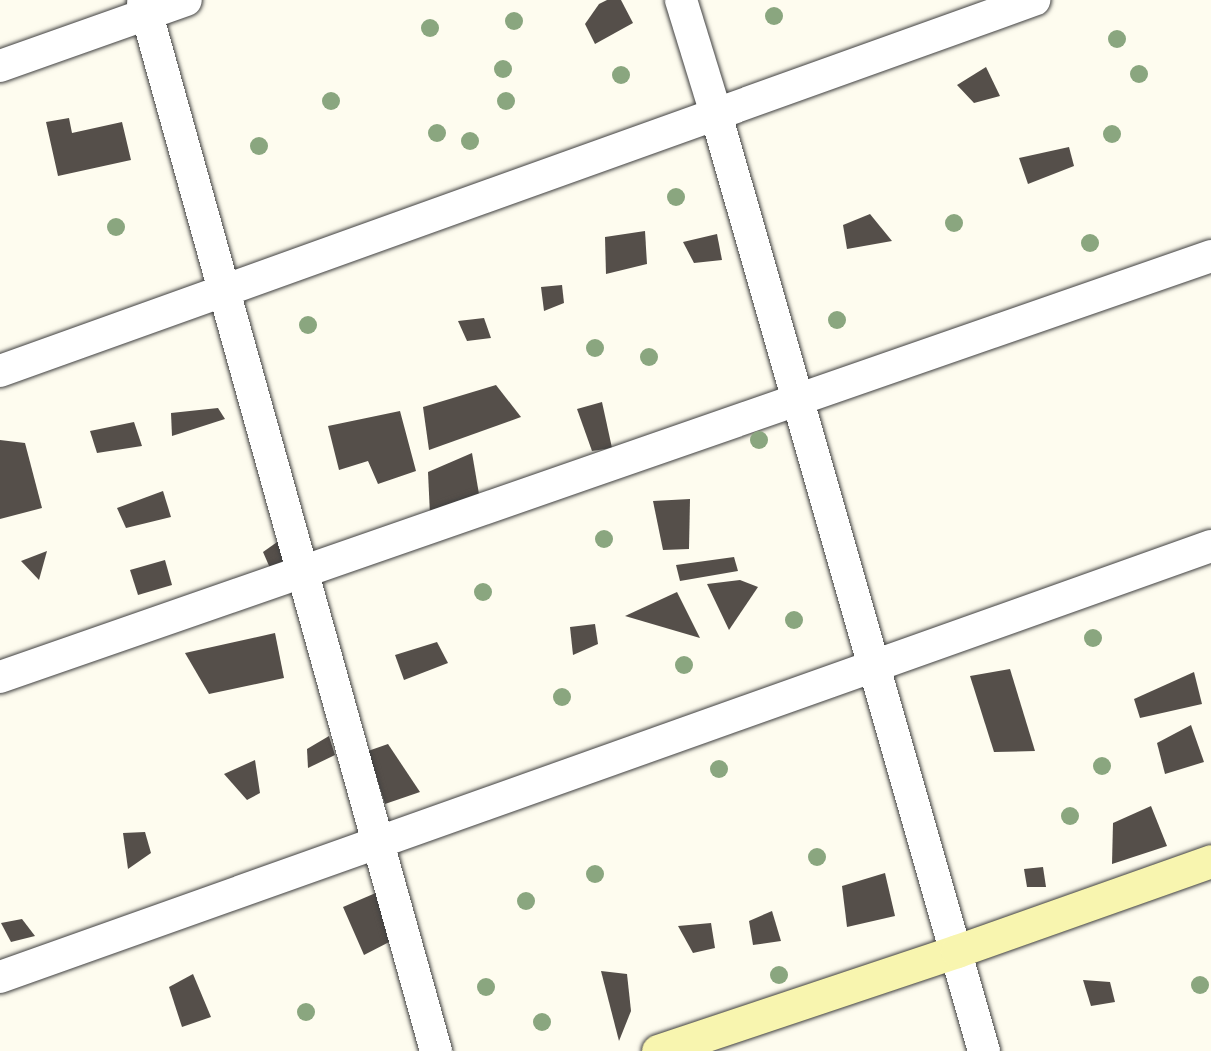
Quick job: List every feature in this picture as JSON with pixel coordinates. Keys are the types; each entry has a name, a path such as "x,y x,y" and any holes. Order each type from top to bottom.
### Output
{"street":[{"path":"0,66 145,7 186,0"},
{"path":"681,0 716,114 872,666 957,951 984,1051"},
{"path":"0,371 1034,0"},
{"path":"145,7 436,1051"},
{"path":"0,677 1211,256"},
{"path":"0,977 1211,546"},
{"path":"658,1051 957,951 1211,861"}],"building":[{"path":"607,0 621,0 633,23 595,44 585,24 599,4"},
{"path":"986,67 1000,96 974,103 957,85"},
{"path":"69,118 72,133 122,122 131,160 58,176 46,122"},
{"path":"1069,147 1074,166 1028,184 1019,158"},
{"path":"870,214 892,241 847,249 843,225"},
{"path":"645,231 647,264 606,274 605,237"},
{"path":"717,234 722,260 694,263 683,242"},
{"path":"562,285 564,303 544,311 541,287"},
{"path":"484,318 491,338 467,341 458,321"},
{"path":"496,385 521,417 429,450 423,407"},
{"path":"602,402 612,448 592,451 577,409"},
{"path":"218,408 225,419 172,436 171,413"},
{"path":"400,411 416,471 378,484 368,461 339,470 328,426"},
{"path":"134,422 142,446 97,453 90,431"},
{"path":"0,440 25,443 42,508 0,519"},
{"path":"472,453 479,494 430,515 428,472"},
{"path":"163,491 171,517 126,528 117,508"},
{"path":"690,499 689,549 663,550 653,501"},
{"path":"280,540 285,573 270,568 263,552"},
{"path":"47,551 39,580 21,561"},
{"path":"734,557 738,571 680,581 676,565"},
{"path":"165,560 172,585 138,595 130,570"},
{"path":"740,580 758,587 729,630 707,584"},
{"path":"677,592 700,638 625,616"},
{"path":"595,624 598,644 573,655 570,627"},
{"path":"275,633 284,678 209,694 185,653"},
{"path":"437,642 448,663 404,680 395,655"},
{"path":"1010,669 1035,751 994,752 970,676"},
{"path":"1194,672 1202,704 1140,718 1134,699"},
{"path":"1191,725 1204,762 1165,774 1157,743"},
{"path":"329,736 335,755 308,768 307,749"},
{"path":"388,744 420,792 385,804 368,751"},
{"path":"255,760 260,793 247,800 224,774"},
{"path":"1151,806 1167,846 1112,864 1113,823"},
{"path":"145,832 151,853 128,869 123,833"},
{"path":"1043,867 1046,887 1027,887 1024,869"},
{"path":"885,873 895,916 847,927 842,886"},
{"path":"378,892 395,939 364,955 343,907"},
{"path":"772,911 781,941 753,945 749,921"},
{"path":"22,919 35,936 11,942 1,923"},
{"path":"711,923 715,948 693,953 678,926"},
{"path":"601,971 627,974 631,1011 619,1041"},
{"path":"193,974 211,1017 182,1027 169,987"},
{"path":"1083,980 1110,982 1115,1002 1091,1006"}]}
